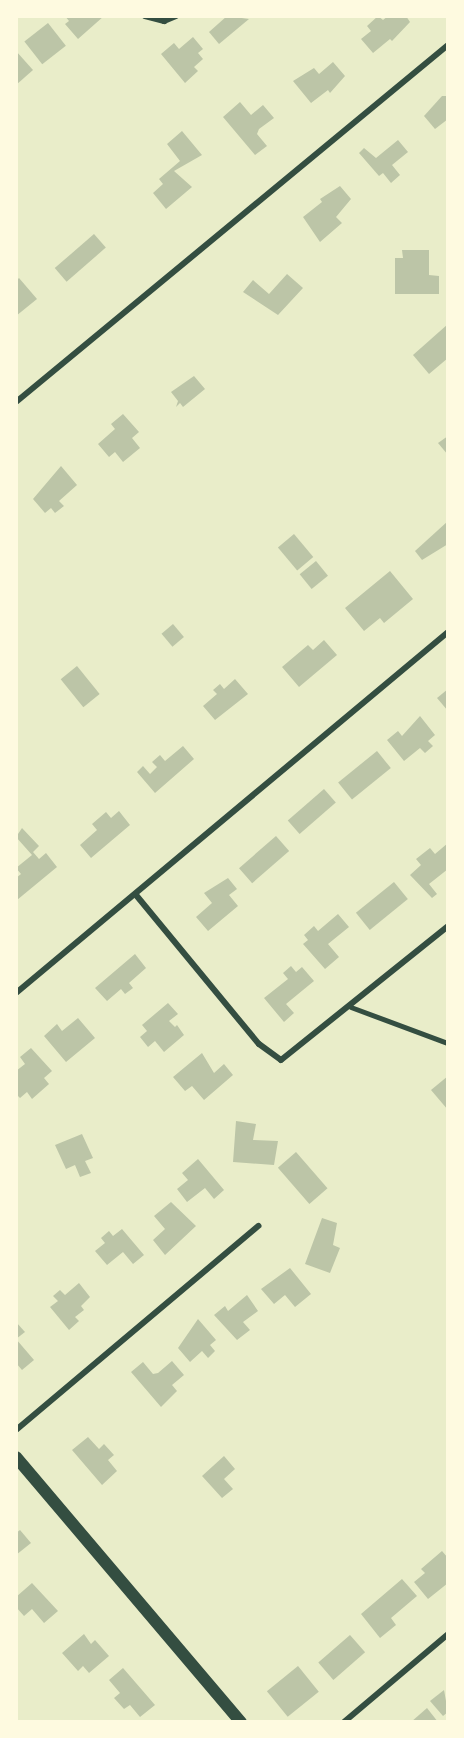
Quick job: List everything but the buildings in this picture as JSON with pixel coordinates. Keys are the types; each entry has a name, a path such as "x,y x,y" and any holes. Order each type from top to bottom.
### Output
{"main road":[{"path":"16,1457 241,1722"}],"street":[{"path":"145,16 164,21 176,16"},
{"path":"16,402 447,45"},
{"path":"16,993 136,895 447,632"},
{"path":"136,895 259,1044 281,1060 351,1007 447,926"},
{"path":"16,1430 258,1226"},
{"path":"344,1722 447,1634"}],"lane":[{"path":"351,1007 447,1042"}]}
